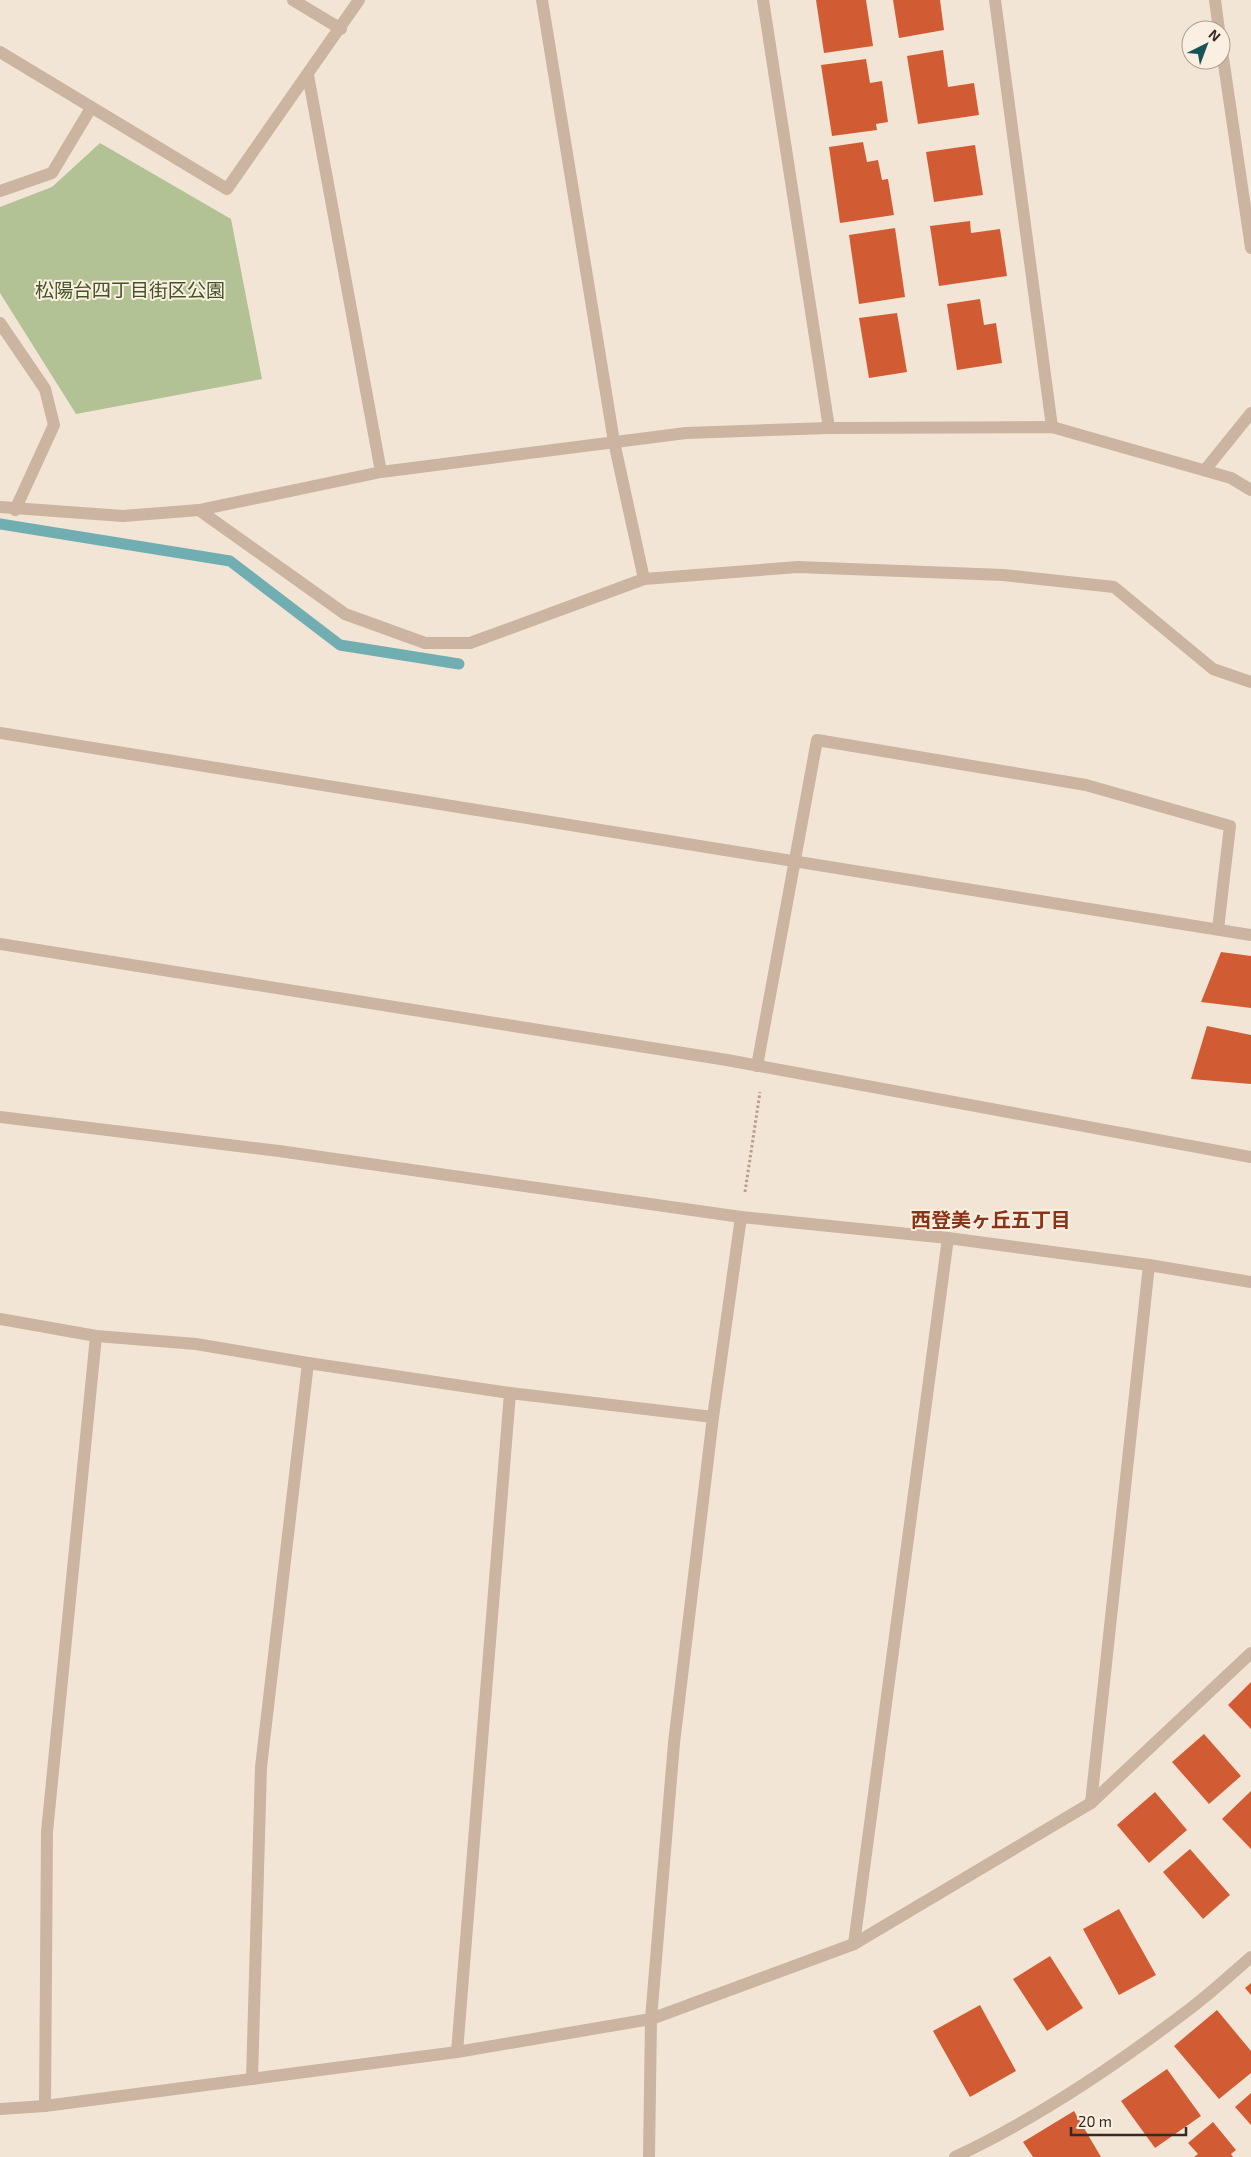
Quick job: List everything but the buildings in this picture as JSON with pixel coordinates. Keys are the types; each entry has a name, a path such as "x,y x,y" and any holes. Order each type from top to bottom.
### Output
{"street":[{"path":"293,0 340,29"},
{"path":"0,52 227,189 359,0"},
{"path":"542,0 614,442 644,579"},
{"path":"763,0 829,428"},
{"path":"995,0 1052,428"},
{"path":"1215,0 1218,20"},
{"path":"1225,70 1251,248"},
{"path":"308,75 381,472"},
{"path":"0,191 52,173 91,108"},
{"path":"0,323 44,389 54,425 15,510"},
{"path":"1205,470 1251,413"},
{"path":"0,507 15,510 123,516 199,510 381,472 686,433 829,428 1052,428 1231,478 1251,490"},
{"path":"199,510 345,614 425,643 470,643 644,579 798,567 1003,575 1114,588 1213,669 1251,682"},
{"path":"0,733 1251,935"},
{"path":"757,1066 817,740 1086,786 1230,826 1218,929"},
{"path":"0,944 757,1066 1251,1157"},
{"path":"0,1117 279,1151 741,1217 948,1238 1251,1282"},
{"path":"649,2157 651,2019 674,1743 712,1417 741,1217"},
{"path":"854,1944 948,1238"},
{"path":"1092,1803 1149,1266"},
{"path":"0,1318 96,1336 196,1344 308,1363 510,1393 712,1417"},
{"path":"45,2106 47,1832 96,1336"},
{"path":"252,2079 261,1767 308,1363"},
{"path":"457,2052 510,1393"},
{"path":"0,2109 45,2106 457,2052 651,2019 854,1944 1092,1803 1251,1653"},
{"path":"955,2157 984,2143 1086,2084 1188,2011 1251,1957"}],"path":[{"path":"741,1217 760,1091"}],"green space":[{"name":"松陽台四丁目街区公園","path":"100,143 231,219 262,379 76,414 0,293 0,207 52,187"}],"waterway":[{"path":"0,524 230,561 340,645 459,664"}],"district":[{"name":"西登美ヶ丘五丁目","path":"991,1219"}]}
